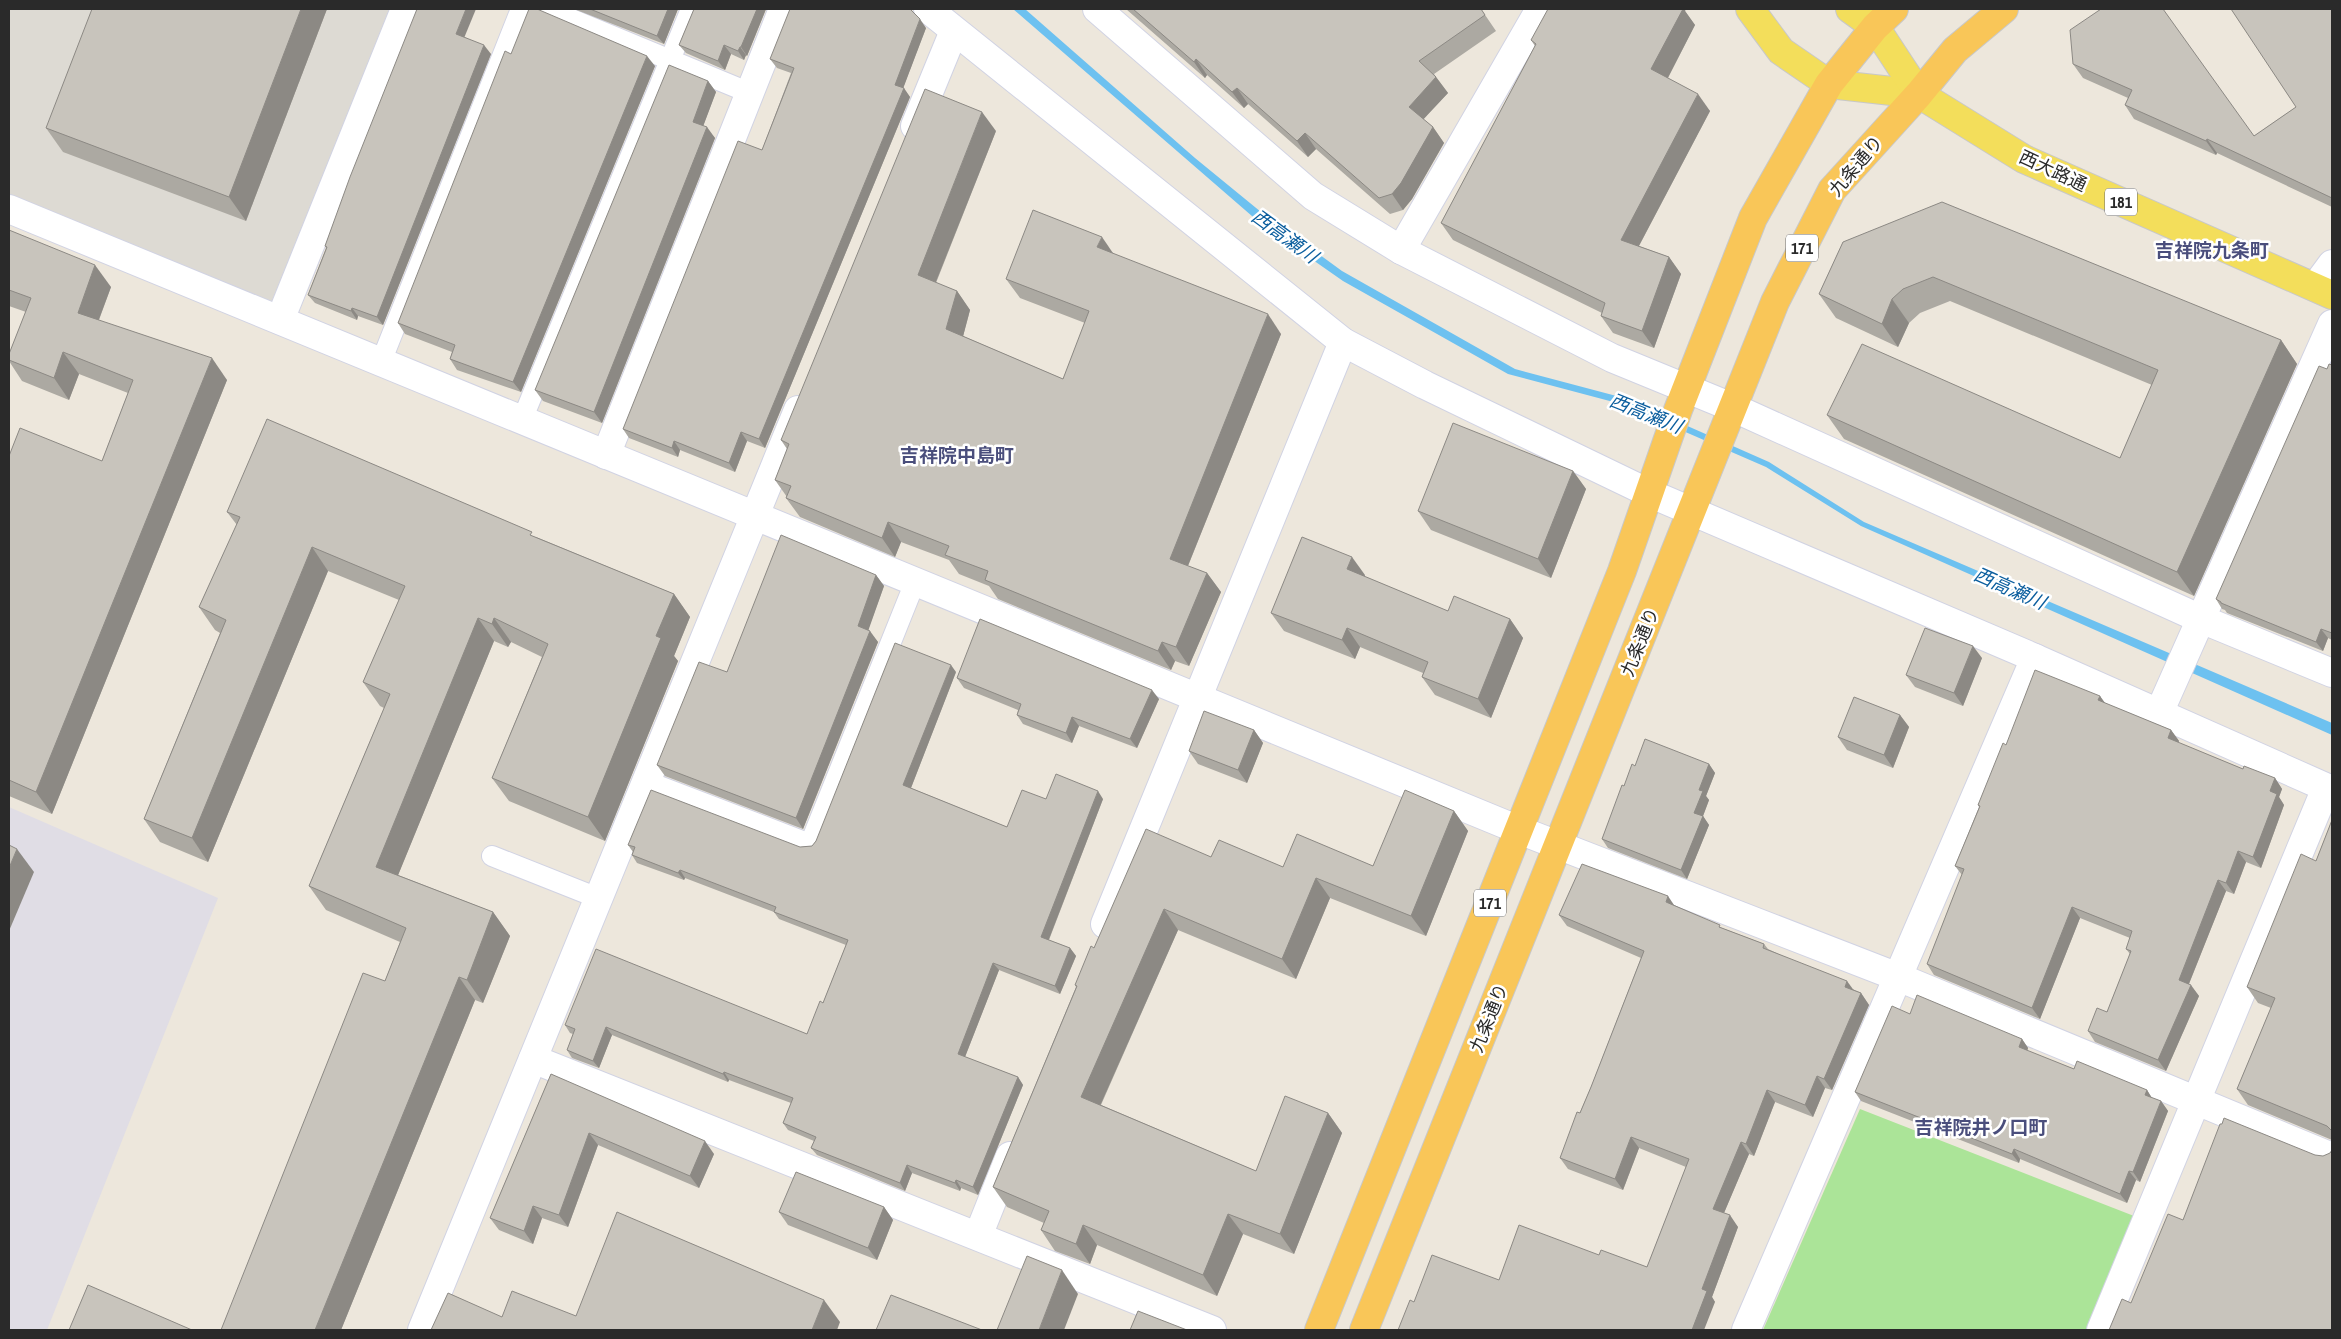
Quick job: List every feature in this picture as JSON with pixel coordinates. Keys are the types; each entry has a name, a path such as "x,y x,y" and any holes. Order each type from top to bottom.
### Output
{"highway":[{"name":"九条通り","path":"1364,1330 1558,846 1673,495 1682,399 1753,218 1829,84 1875,27 1894,9"},
{"name":"九条通り","path":"1319,1330 1622,571 1673,495 1730,418 1775,302 1832,190 1955,50 2004,9"}],"main road":[{"name":"西大路通","path":"1750,9 1782,50 1829,84 1918,94 2024,159 2324,291"},
{"name":"西大路通","path":"1850,9 1875,27 1918,94"}],"street":[{"path":"280,320 405,9"},
{"path":"606,455 783,9"},
{"path":"928,9 1343,342 1425,385 2329,789 2195,1101 2101,1330"},
{"path":"1097,9 1313,196 1401,250 1612,358 1682,399 2332,673"},
{"path":"1401,250 1540,9"},
{"path":"905,150 954,31"},
{"path":"9,209 1558,846 1898,977 2332,1157"},
{"path":"2324,291 2332,264"},
{"path":"2159,713 2332,324"},
{"path":"1097,944 1343,342"},
{"path":"422,1330 807,388"},
{"path":"1746,1330 2035,658"},
{"path":"533,1059 1212,1330"},
{"path":"978,1236 1019,1136"}],"lane":[{"path":"381,362 521,9"},
{"path":"547,9 750,93"},
{"path":"522,420 691,9"},
{"path":"646,781 810,844 915,582"},
{"path":"492,856 598,898"}],"shaded area":[{"path":"9,9 404,9 280,320 9,202"},
{"path":"9,807 218,898 47,1330 9,1330"}],"green space":[{"path":"1860,1109 2134,1216 2086,1330 1763,1330"}],"water":[{"name":"西高瀬川","path":"1013,9 1025,9 1195,158 1261,212 1342,271 1515,369 1624,398 1769,462 1864,522 2332,723 2332,735 1861,526 1766,467 1621,404 1508,374 1343,281 1260,223"}],"building":[{"path":"92,9 301,9 229,197 46,128"},
{"path":"417,9 466,9 456,34 484,45 377,317 352,308 351,311 308,295 327,247 325,246 350,177"},
{"path":"529,9 537,9 647,56 513,382 450,359 455,345 398,323 505,51 511,54"},
{"path":"590,9 668,9 657,36"},
{"path":"694,9 757,9 738,51 724,45 718,61 679,45"},
{"path":"790,9 910,9 920,19 895,85 904,88 759,439 741,432 729,463 674,441 672,448 623,429 738,141 762,150 794,68 770,59"},
{"path":"1133,9 1481,9 1485,15 1419,61 1436,77 1409,107 1433,127 1401,183 1392,194 1379,198 1305,133 1297,141 1237,88 1232,92 1196,59 1194,62"},
{"path":"1548,9 1683,9 1651,69 1698,94 1621,240 1669,257 1642,331 1601,316 1605,303 1441,223 1536,44 1531,40"},
{"path":"2101,9 2163,9 2254,136 2296,107 2231,9 2332,9 2332,198 2207,139 2206,141 2125,105 2132,90 2073,64 2070,30"},
{"path":"669,65 708,81 693,122 707,127 594,412 535,390"},
{"path":"925,89 982,112 918,275 957,291 946,329 1063,379 1089,311 1006,279 1033,210 1102,237 1097,247 1268,314 1170,559 1207,573 1176,647 1162,642 1158,651 985,580 988,571 945,555 949,546 888,522 882,538 786,498 791,486 775,480 789,444 781,440"},
{"path":"1942,202 2281,340 2177,572 1827,415 1862,344 2120,458 2158,370 1933,277 1903,289 1892,299 1882,324 1819,294 1843,242"},
{"path":"9,230 95,265 78,313 212,358 36,792 9,780 9,456 20,428 102,461 133,380 63,352 54,378 9,360 9,354 31,298 9,290"},
{"path":"2329,364 2332,365 2332,633 2321,629 2316,642 2221,603 2216,599 2319,366 2327,369"},
{"path":"267,419 532,532 530,535 674,594 656,636 661,638 588,817 492,778 548,644 494,618 492,624 478,618 376,867 493,912 467,980 459,977 315,1330 221,1330 363,973 385,981 406,928 309,886 390,694 363,682 405,586 312,547 192,838 144,819 226,620 199,607 240,517 227,512"},
{"path":"1453,423 1573,471 1538,559 1418,511"},
{"path":"781,535 876,575 858,626 870,631 796,818 657,765 699,662 727,672"},
{"path":"1302,537 1352,557 1347,569 1448,611 1454,596 1510,619 1478,699 1422,677 1428,662 1347,628 1342,640 1271,613"},
{"path":"980,619 1152,690 1130,739 1072,717 1066,733 1017,715 1021,704 957,678"},
{"path":"1925,628 1973,646 1954,693 1906,675"},
{"path":"895,643 951,665 903,785 1007,827 1022,790 1046,799 1056,774 1098,791 1041,937 1070,948 1055,986 993,963 958,1054 1018,1077 973,1187 956,1180 955,1183 907,1165 900,1183 811,1148 816,1137 783,1123 793,1098 724,1072 723,1074 606,1027 593,1061 567,1050 575,1029 565,1025 596,949 807,1034 820,1001 823,1003 848,940 774,912 776,907 680,870 678,873 632,855 635,847 628,845 651,790 800,847 812,846 816,841"},
{"path":"2035,670 2100,696 2098,700 2171,730 2168,738 2243,769 2244,766 2275,778 2270,791 2277,794 2253,857 2238,851 2226,883 2218,880 2179,980 2191,985 2158,1060 2088,1031 2097,1008 2107,1012 2131,951 2126,949 2132,931 2072,907 2032,1008 1927,964 1964,869 1955,866 2003,743 2006,745"},
{"path":"1854,697 1900,715 1884,755 1838,737"},
{"path":"1204,711 1254,730 1238,770 1189,751"},
{"path":"1645,739 1709,764 1699,790 1703,791 1694,813 1703,816 1681,870 1602,839 1622,785 1624,786 1632,764 1635,766"},
{"path":"1405,790 1454,811 1411,916 1316,878 1282,959 1164,909 1081,1097 1256,1171 1285,1096 1328,1113 1280,1234 1228,1214 1203,1275 1083,1225 1076,1244 1041,1230 1049,1211 993,1187 1077,986 1075,985 1091,946 1094,948 1146,829 1211,857 1219,840 1283,867 1297,834 1373,866"},
{"path":"2332,820 2332,1131 2327,1126 2237,1089 2275,998 2247,987 2301,854 2316,861"},
{"path":"9,845 17,849 9,868"},
{"path":"1582,864 1668,896 1666,902 1720,925 1719,927 1764,944 1763,948 1847,981 1845,987 1861,993 1824,1079 1817,1076 1805,1105 1767,1090 1746,1144 1741,1142 1713,1209 1730,1215 1702,1289 1707,1291 1692,1330 1398,1330 1410,1300 1414,1302 1432,1255 1499,1280 1519,1225 1599,1255 1601,1250 1647,1267 1689,1159 1631,1137 1615,1179 1560,1158 1577,1112 1580,1113 1591,1087 1644,951 1559,915"},
{"path":"1917,995 2022,1039 2019,1047 2074,1069 2077,1061 2147,1090 2145,1095 2161,1101 2133,1172 2129,1171 2120,1194 2014,1149 2012,1154 1855,1092 1892,1006 1910,1014"},
{"path":"551,1074 705,1141 690,1176 589,1133 559,1215 533,1206 524,1231 490,1218"},
{"path":"2224,1118 2315,1155 2323,1156 2332,1150 2332,1330 2109,1330 2122,1299 2131,1303 2168,1214 2183,1220"},
{"path":"796,1172 884,1207 868,1248 779,1212"},
{"path":"617,1212 824,1300 812,1330 431,1330 448,1293 502,1317 512,1291 576,1316"},
{"path":"1027,1256 1062,1270 1039,1330 997,1330"},
{"path":"88,1285 192,1330 69,1330"},
{"path":"891,1295 982,1330 876,1330"},
{"path":"1138,1311 1187,1330 1130,1330"}],"district":[{"name":"吉祥院九条町","path":"2212,250"},
{"name":"吉祥院中島町","path":"957,455"},
{"name":"吉祥院井ノ口町","path":"1981,1127"}]}
